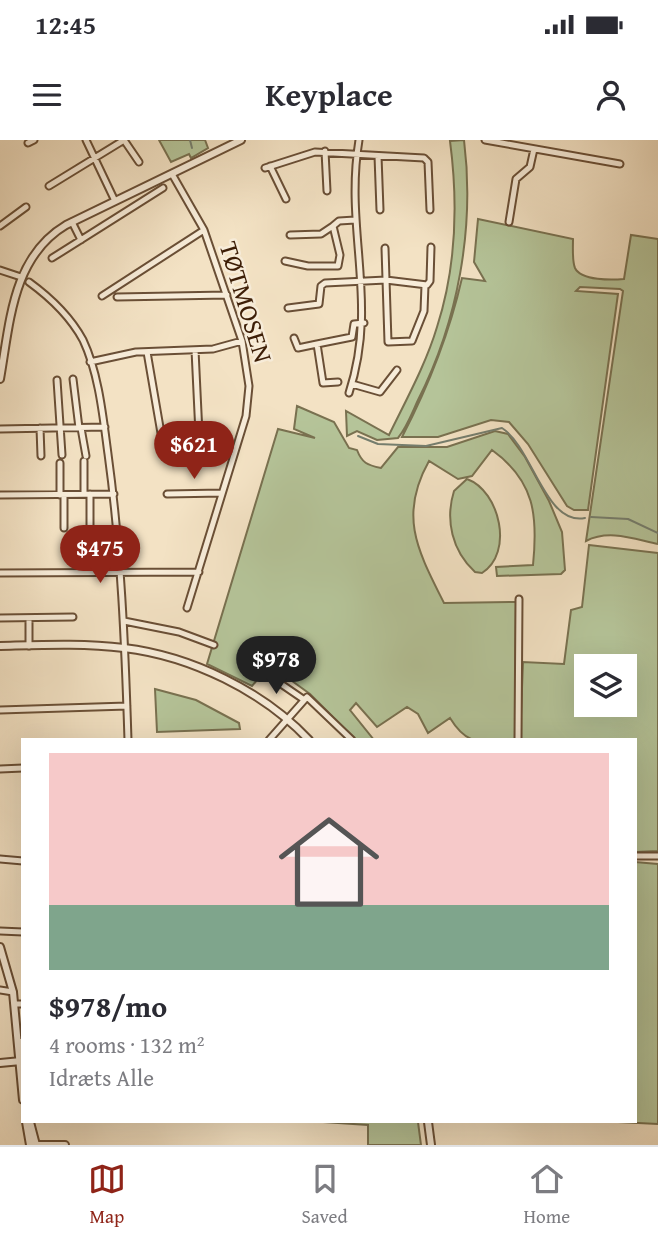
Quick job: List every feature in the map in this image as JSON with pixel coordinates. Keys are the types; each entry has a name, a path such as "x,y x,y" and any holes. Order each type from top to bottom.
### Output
{"street":[{"path":"86,140 115,201"},
{"path":"49,186 124,140 139,162"},
{"path":"0,379 21,276 44,242 72,222 241,140"},
{"path":"349,393 364,323 363,281 355,220 359,140"},
{"path":"485,140 620,164"},
{"path":"509,222 516,179 530,167 534,149"},
{"path":"325,151 327,191"},
{"path":"286,199 268,167 325,151 357,152 427,159 430,210"},
{"path":"378,156 380,210"},
{"name":"TØTMOSEN","path":"172,174 204,230 242,341 249,371 248,401 187,608"},
{"path":"52,258 163,188"},
{"path":"0,226 26,206"},
{"path":"290,235 321,234 341,221 355,220"},
{"path":"72,222 81,240"},
{"path":"285,261 309,266 339,265 333,226"},
{"path":"102,296 204,230"},
{"path":"288,307 319,304 323,283 386,280 425,285 430,281 431,247"},
{"path":"385,248 386,338 389,342 413,340 424,308 425,285"},
{"path":"0,270 21,276"},
{"path":"29,282 67,317 83,341 90,362 104,427 114,494 126,648 128,738"},
{"path":"117,297 227,295"},
{"path":"294,338 298,348 352,337 354,324 364,323"},
{"path":"0,331 9,330"},
{"path":"90,362 147,352 195,351 242,341"},
{"path":"317,344 323,383 338,382"},
{"path":"195,351 199,434"},
{"path":"147,352 163,439"},
{"path":"352,384 380,392 397,370"},
{"path":"73,379 85,459 90,529"},
{"path":"57,380 62,456"},
{"path":"0,429 104,427"},
{"path":"40,428 40,456"},
{"path":"60,463 65,528"},
{"path":"0,495 114,494"},
{"path":"167,494 222,494"},
{"path":"0,573 199,572"},
{"path":"518,738 519,599"},
{"path":"0,618 73,617"},
{"path":"29,618 29,646"},
{"path":"124,621 178,632 214,645"},
{"path":"0,646 126,648 202,670 247,692 307,738"},
{"path":"265,673 303,699 312,699 350,738"},
{"path":"272,738 303,699"},
{"path":"0,710 127,706"},
{"path":"0,769 21,768"},
{"path":"637,856 658,856"},
{"path":"0,859 21,860"},
{"path":"0,931 21,932"},
{"path":"0,947 19,1004 17,1024 21,1076"},
{"path":"0,990 13,992"},
{"path":"0,1063 21,1060"},
{"path":"28,1123 34,1145 65,1145"},
{"path":"428,1123 431,1145"}],"green space":[{"path":"159,140 205,140 208,148 191,158 189,154 171,162"},
{"path":"464,140 467,173 465,240 453,306 432,370 398,438 377,440 357,431 347,436 346,411 389,435 427,355 443,305 452,258 454,188 450,141"},
{"path":"478,219 573,239 575,268 584,275 598,279 624,279 631,235 658,239 658,544 613,535 586,541 623,291 620,289 580,287 576,291 618,294 588,510 574,510 567,506 528,444 509,422 491,420 438,437 402,437 437,359 462,278 485,281 474,262"},
{"path":"297,406 334,422 349,448 357,450 366,463 381,468 398,447 447,447 495,431 508,434 525,457 562,532 565,570 561,574 497,576 496,567 533,565 535,531 534,515 525,487 517,474 492,450 472,476 458,479 429,461 420,481 413,516 415,533 426,567 444,603 516,602 515,738 468,738 450,718 428,733 418,714 407,707 377,727 356,703 350,710 372,738 354,738 310,694 270,665 252,686 207,664 278,429 315,438 294,429"},
{"path":"467,479 488,496 499,523 498,552 492,564 482,573 475,572 467,564 452,534 450,513 454,491"},
{"path":"589,545 658,553 658,851 637,852 637,738 520,738 523,662 564,664 571,610 582,607"},
{"path":"155,689 196,700 239,723 240,729 157,732"},
{"path":"637,862 658,864 658,1124 637,1123"},
{"path":"338,1123 418,1123 421,1145 368,1145 368,1125"}],"waterway":[{"path":"190,140 192,148"},
{"path":"358,436 378,444 426,446 502,428 513,438 549,498 560,510 571,517 585,518"},
{"path":"591,517 628,519 658,533"}]}
